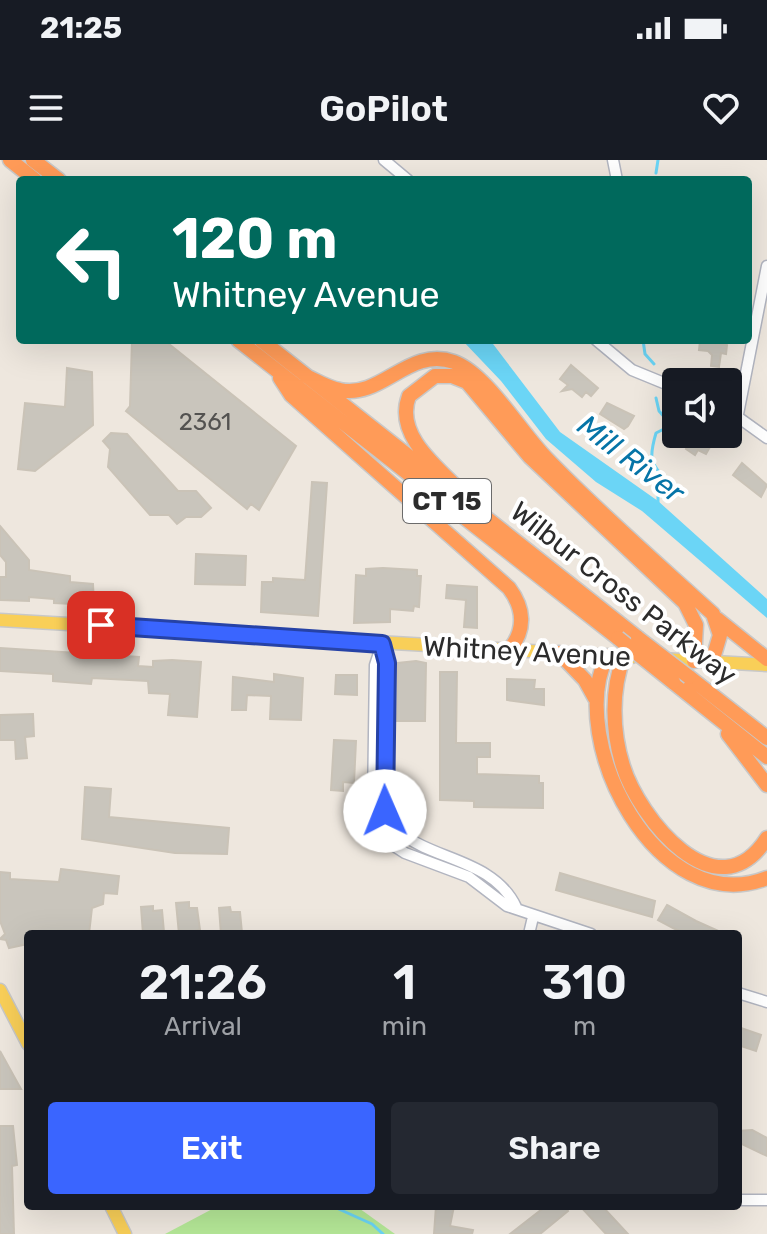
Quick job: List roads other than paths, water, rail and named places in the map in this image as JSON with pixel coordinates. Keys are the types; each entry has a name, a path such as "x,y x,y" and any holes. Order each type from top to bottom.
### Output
{"highway":[{"path":"10,160 30,176"},
{"path":"33,160 54,176"},
{"name":"Wilbur Cross Parkway","path":"243,344 767,757"},
{"name":"Wilbur Cross Parkway","path":"266,344 767,738"},
{"path":"306,376 331,388 350,391 370,387 424,360 438,358 465,366 547,459 713,614 767,659"},
{"path":"273,368 291,395 509,588 522,618 519,635 510,649"},
{"path":"481,513 410,433 406,415 409,396 435,376 460,378 475,389 530,457 685,603 696,625 694,661"},
{"path":"712,662 720,635 713,614"},
{"path":"559,653 585,680 595,698"},
{"path":"607,656 597,678 595,698 607,762 619,795 659,851 705,881 730,885 767,878"},
{"path":"624,656 616,689 619,749 636,798 656,826 682,851 711,865 744,860 767,838"},
{"path":"717,717 767,785"}],"main road":[{"name":"Whitney Avenue","path":"0,620 767,665"},
{"path":"0,990 24,1036"},
{"path":"113,1210 125,1234"}],"street":[{"path":"384,160 403,176"},
{"path":"752,330 767,266"},
{"path":"601,344 632,370 662,382"},
{"path":"742,373 749,344"},
{"path":"742,419 767,438"},
{"path":"382,644 375,665 381,701 379,790 374,812 388,842 405,853 469,877 498,901 533,917 577,930"},
{"path":"379,790 385,811 397,831 407,840 477,868 508,894 516,907"},
{"path":"388,842 397,831"},
{"path":"530,930 533,917"},
{"path":"742,994 767,1002"},
{"path":"742,1200 767,1200"}],"water":[{"path":"466,344 493,344 560,432 658,501 767,599 767,618 642,511 596,482 546,439 501,381"}],"waterway":[{"path":"656,173 658,160"},
{"path":"644,344 645,354 654,364"},
{"name":"Mill River","path":"656,398 659,411 667,420 666,428 656,433 652,448 654,465 668,481 658,487 658,502"},
{"path":"341,1210 372,1224 383,1234"}]}
